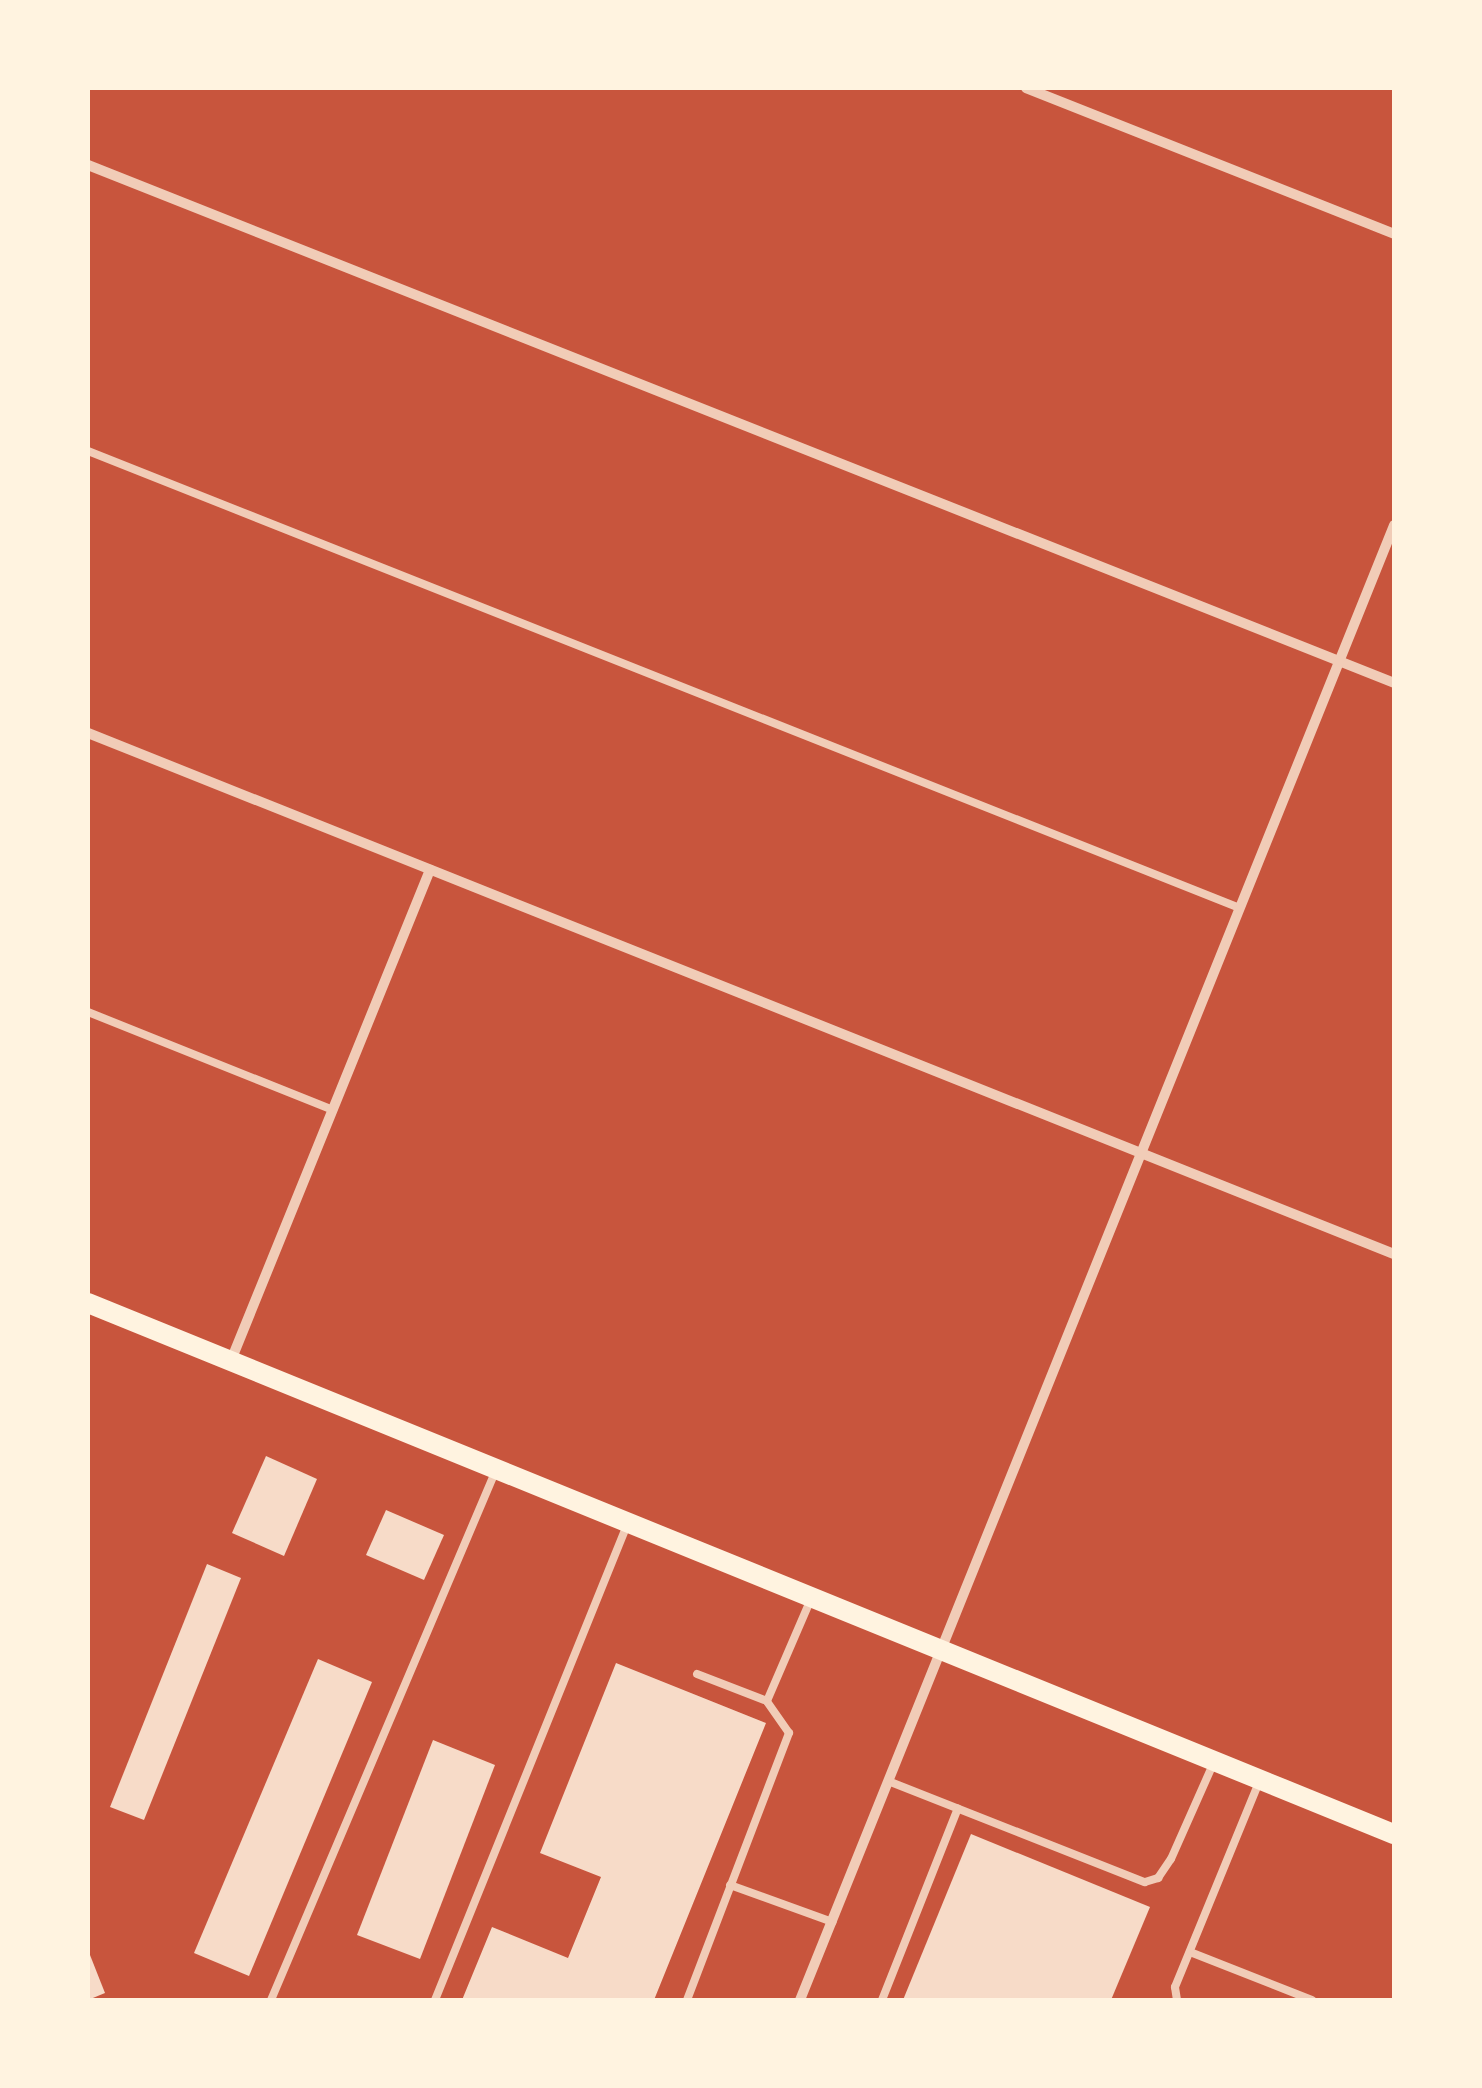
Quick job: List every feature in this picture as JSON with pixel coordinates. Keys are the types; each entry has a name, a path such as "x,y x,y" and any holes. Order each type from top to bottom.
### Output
{"main road":[{"path":"88,1303 232,1358 810,1601 1394,1834"}],"street":[{"path":"1026,88 1394,234"},
{"path":"88,165 1394,683"},
{"path":"800,2000 1394,525"},
{"path":"88,733 1394,1254"},
{"path":"232,1358 430,870"}],"lane":[{"path":"88,452 1240,908"},
{"path":"88,1012 333,1110"},
{"path":"271,2000 496,1470"},
{"path":"435,2000 626,1525"},
{"path":"767,1701 810,1601"},
{"path":"687,2000 790,1733 767,1701 698,1674"},
{"path":"888,1781 1146,1882 1158,1878 1171,1859 1213,1764"},
{"path":"1176,2000 1190,1952 1258,1782"},
{"path":"882,2000 958,1808"},
{"path":"730,1885 832,1922"},
{"path":"1190,1952 1312,2000"}],"building":[{"path":"266,1456 317,1479 284,1556 232,1533"},
{"path":"386,1510 444,1535 424,1580 366,1555"},
{"path":"207,1564 241,1578 144,1820 110,1807"},
{"path":"318,1659 372,1682 249,1976 194,1953"},
{"path":"616,1663 766,1723 654,2000 462,2000 492,1927 568,1958 601,1877 540,1853"},
{"path":"433,1740 495,1765 420,1959 357,1935"},
{"path":"971,1834 1150,1907 1111,2000 903,2000"},
{"path":"88,1950 105,1993 88,2000"}]}
